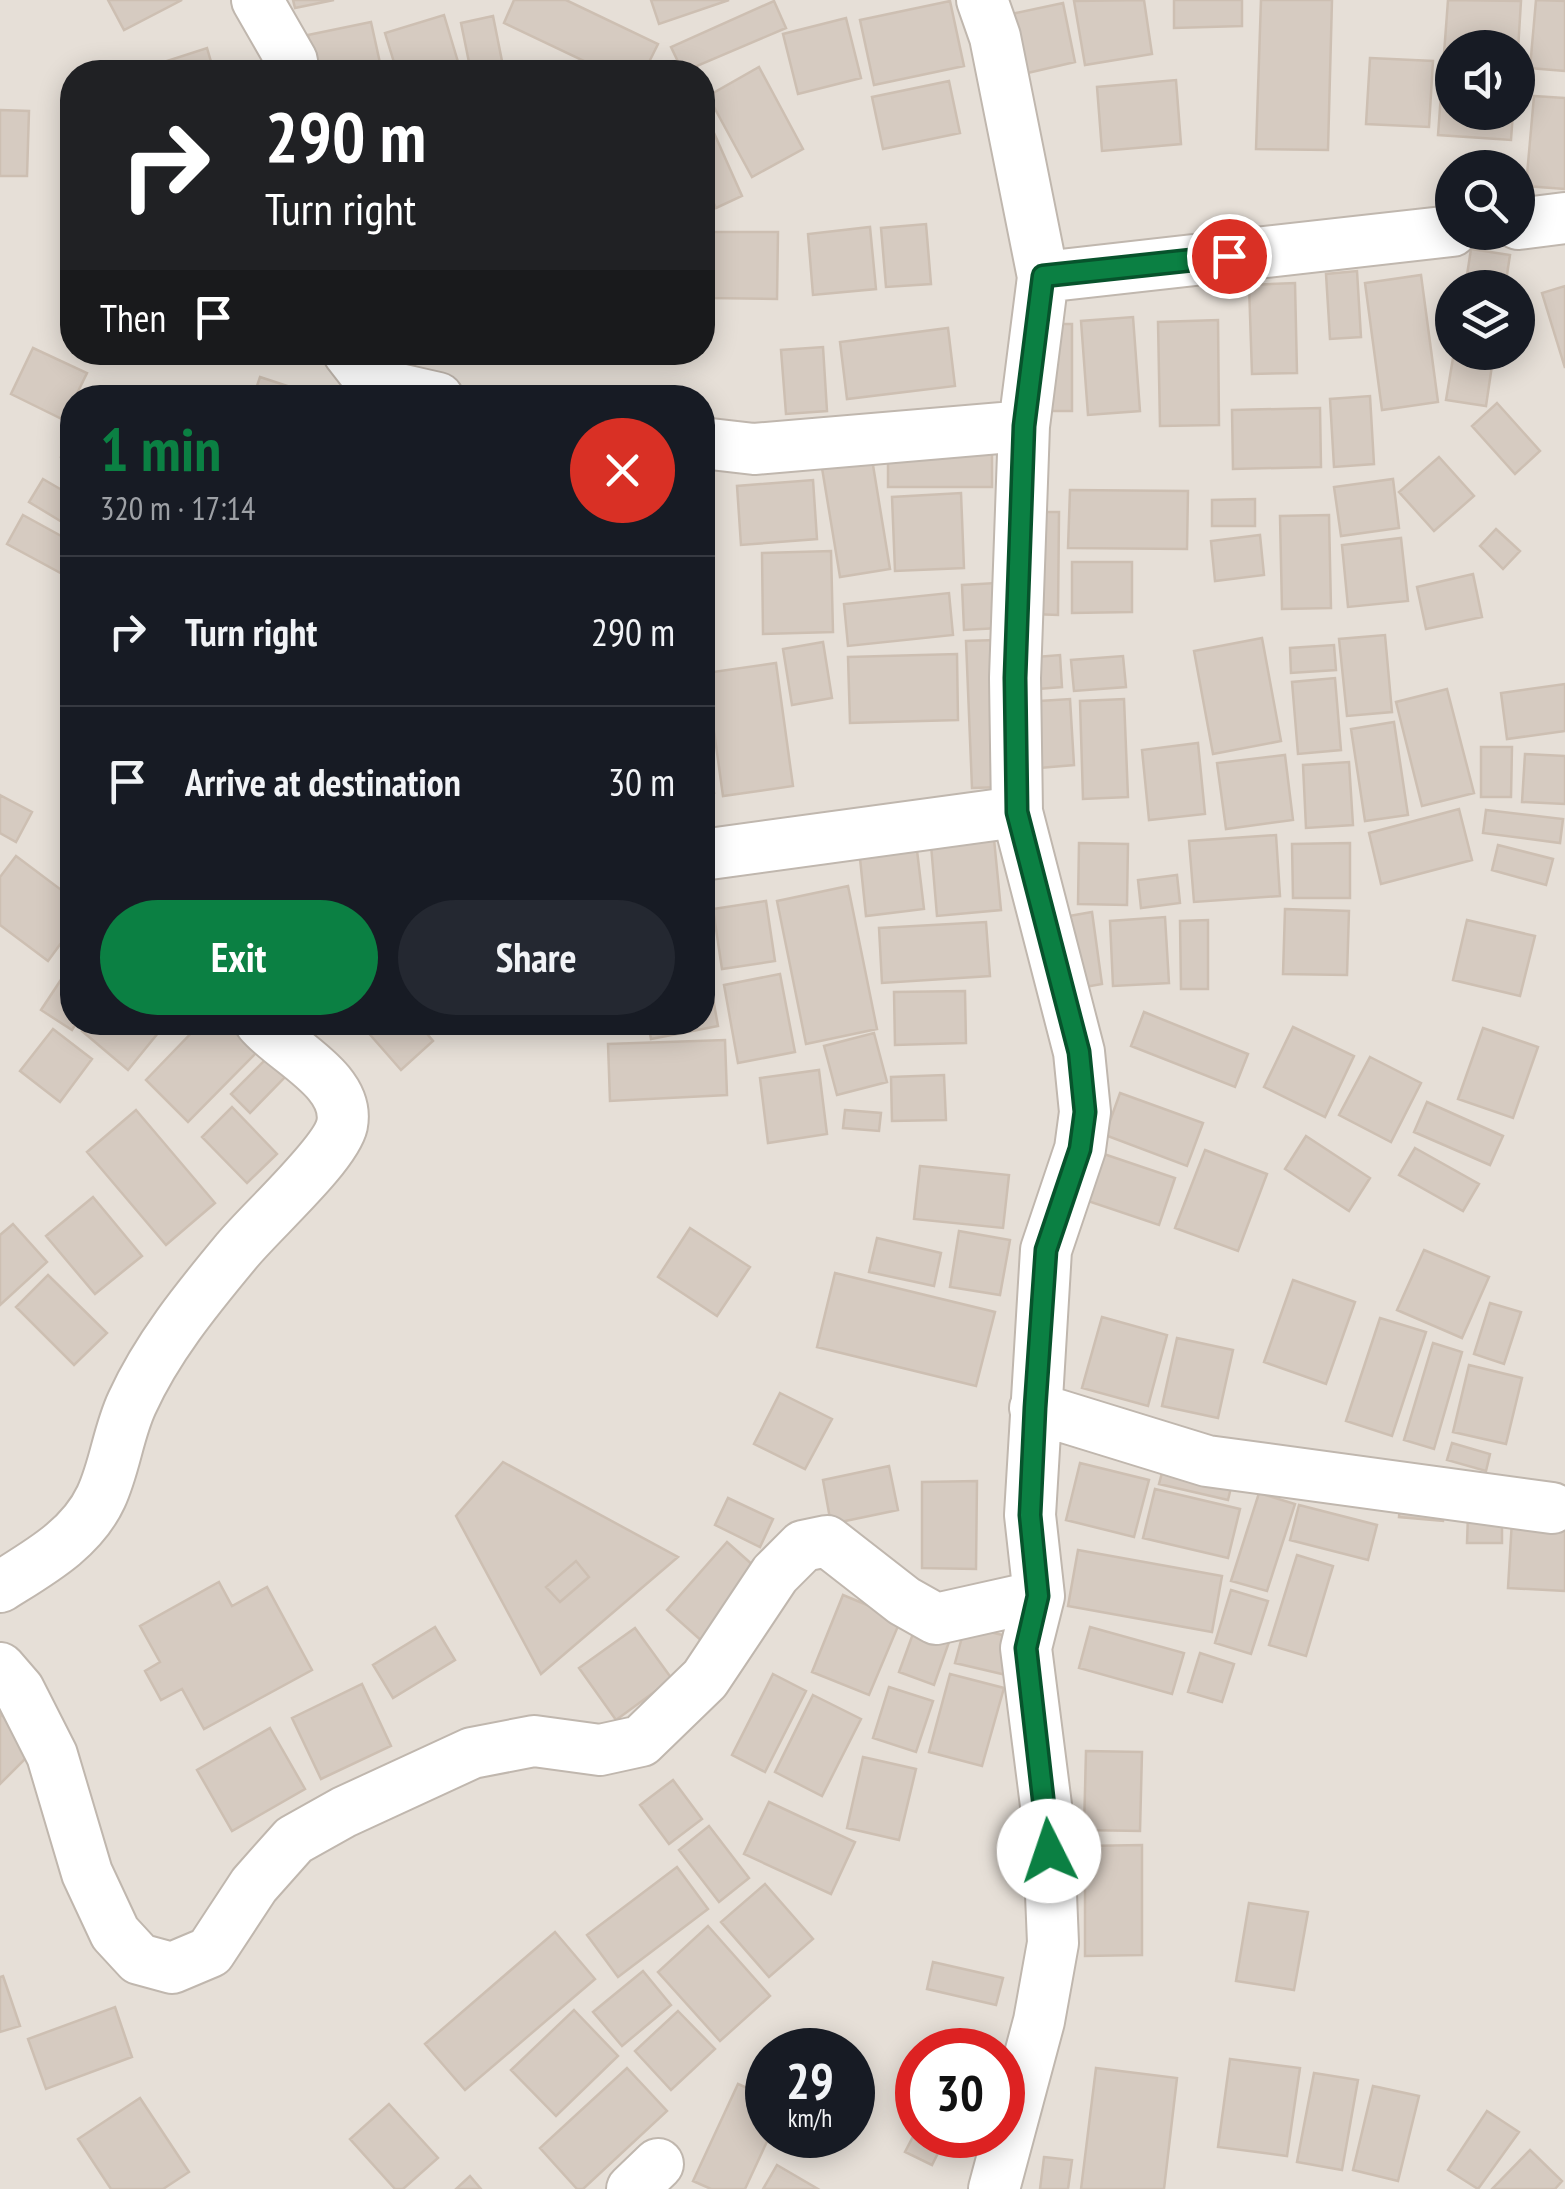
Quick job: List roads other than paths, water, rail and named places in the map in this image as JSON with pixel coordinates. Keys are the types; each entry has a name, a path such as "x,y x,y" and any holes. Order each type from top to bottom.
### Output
{"street":[{"path":"258,0 291,60"},
{"path":"982,0 995,36 1043,276 1024,426 1015,678 1017,812 1079,1052 1085,1112 1080,1149 1046,1250 1030,1515 1038,1596 1026,1648 1048,1820 1053,1943 1039,2021 994,2189"},
{"path":"1535,222 1565,218"},
{"path":"1043,276 1435,233"},
{"path":"358,365 372,383 381,385"},
{"path":"715,446 754,450 1024,426"},
{"path":"715,853 852,831 1017,812"},
{"path":"0,1587 77,1532 100,1498 130,1407 156,1355 236,1251 322,1156 342,1127 342,1105 329,1084 274,1035"},
{"path":"1035,1408 1207,1461 1552,1508"},
{"path":"0,1668 19,1690 52,1755 86,1873 115,1933 139,1959 172,1968 210,1952 254,1885 294,1840 344,1812 472,1753 534,1741 600,1750 641,1741 705,1679 774,1574 803,1546 827,1542 904,1601 936,1619 1038,1596"}]}
